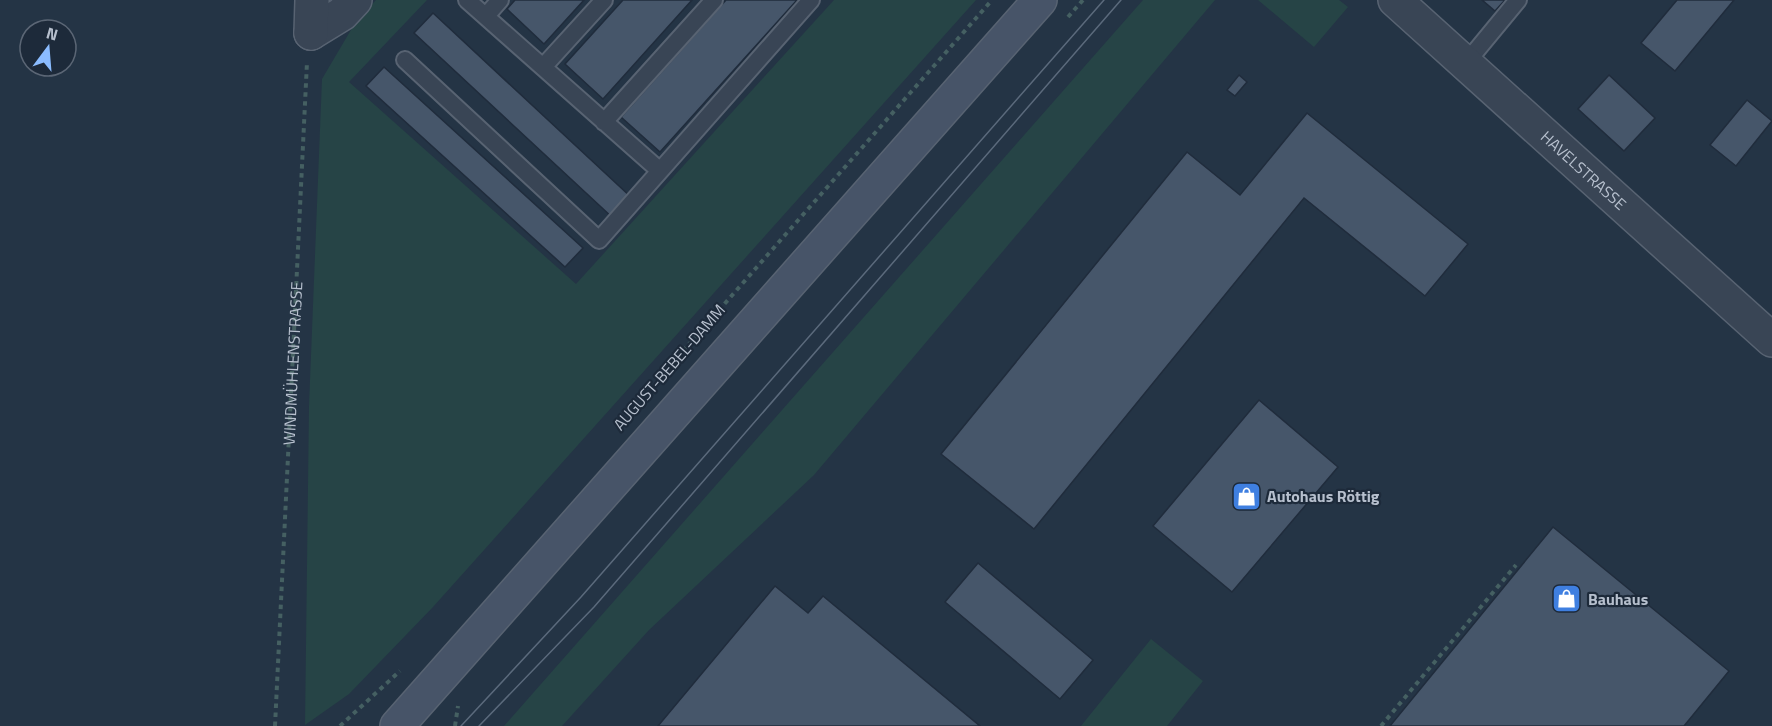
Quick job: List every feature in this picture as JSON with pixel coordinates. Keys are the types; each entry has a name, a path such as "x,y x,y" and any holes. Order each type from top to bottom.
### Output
{"main road":[{"path":"397,726 1040,0"}],"street":[{"path":"311,33 312,0"},
{"path":"311,33 342,14 355,0"},
{"name":"HAVELSTRASSE","path":"1395,0 1772,340"}],"lane":[{"path":"467,0 659,170"},
{"path":"486,16 500,0"},
{"path":"543,68 604,0"},
{"path":"604,122 714,0"},
{"path":"405,60 600,240 659,170 811,0"},
{"path":"1466,63 1518,0"}],"path":[{"name":"AUGUST-BEBEL-DAMM","path":"681,354 992,0"},
{"name":"WINDMÜHLENSTRASSE","path":"275,726 311,33"},
{"path":"1381,726 1516,565"},
{"path":"340,726 403,668"},
{"path":"455,726 456,719"}],"green space":[{"path":"376,0 427,0 349,82 576,284 834,0 976,0 433,607 349,694 305,725 309,406 322,79 355,23"},
{"path":"1143,0 1215,0 814,475 649,630 562,726 504,726"},
{"path":"1258,0 1339,0 1348,7 1314,47"},
{"path":"1151,639 1203,681 1167,726 1081,726"}],"building":[{"path":"515,0 584,0 544,44 507,9"},
{"path":"623,0 692,0 603,99 565,64"},
{"path":"726,0 797,0 660,152 621,117"},
{"path":"1482,0 1505,0 1495,11"},
{"path":"1677,0 1734,0 1675,71 1641,43"},
{"path":"433,13 633,199 614,219 414,33"},
{"path":"384,67 583,248 565,267 366,86"},
{"path":"1239,75 1247,82 1235,96 1227,90"},
{"path":"1609,75 1655,118 1624,151 1578,109"},
{"path":"1747,100 1772,121 1736,166 1710,145"},
{"path":"1307,113 1468,244 1425,296 1304,198 1034,529 941,454 1187,152 1240,195"},
{"name":"Autohaus Röttig","path":"1259,400 1338,467 1232,592 1153,526"},
{"name":"Bauhaus","path":"1553,527 1729,671 1684,726 1390,726"},
{"path":"978,563 1093,660 1060,699 945,602"},
{"path":"775,586 808,613 823,596 980,726 658,726"}],"tram line":[{"path":"461,726 581,597 1104,0"},
{"path":"479,726 594,607 1121,0"}],"place":[{"name":"Autohaus Röttig","path":"1246,496"},
{"name":"Bauhaus","path":"1567,599"}]}
